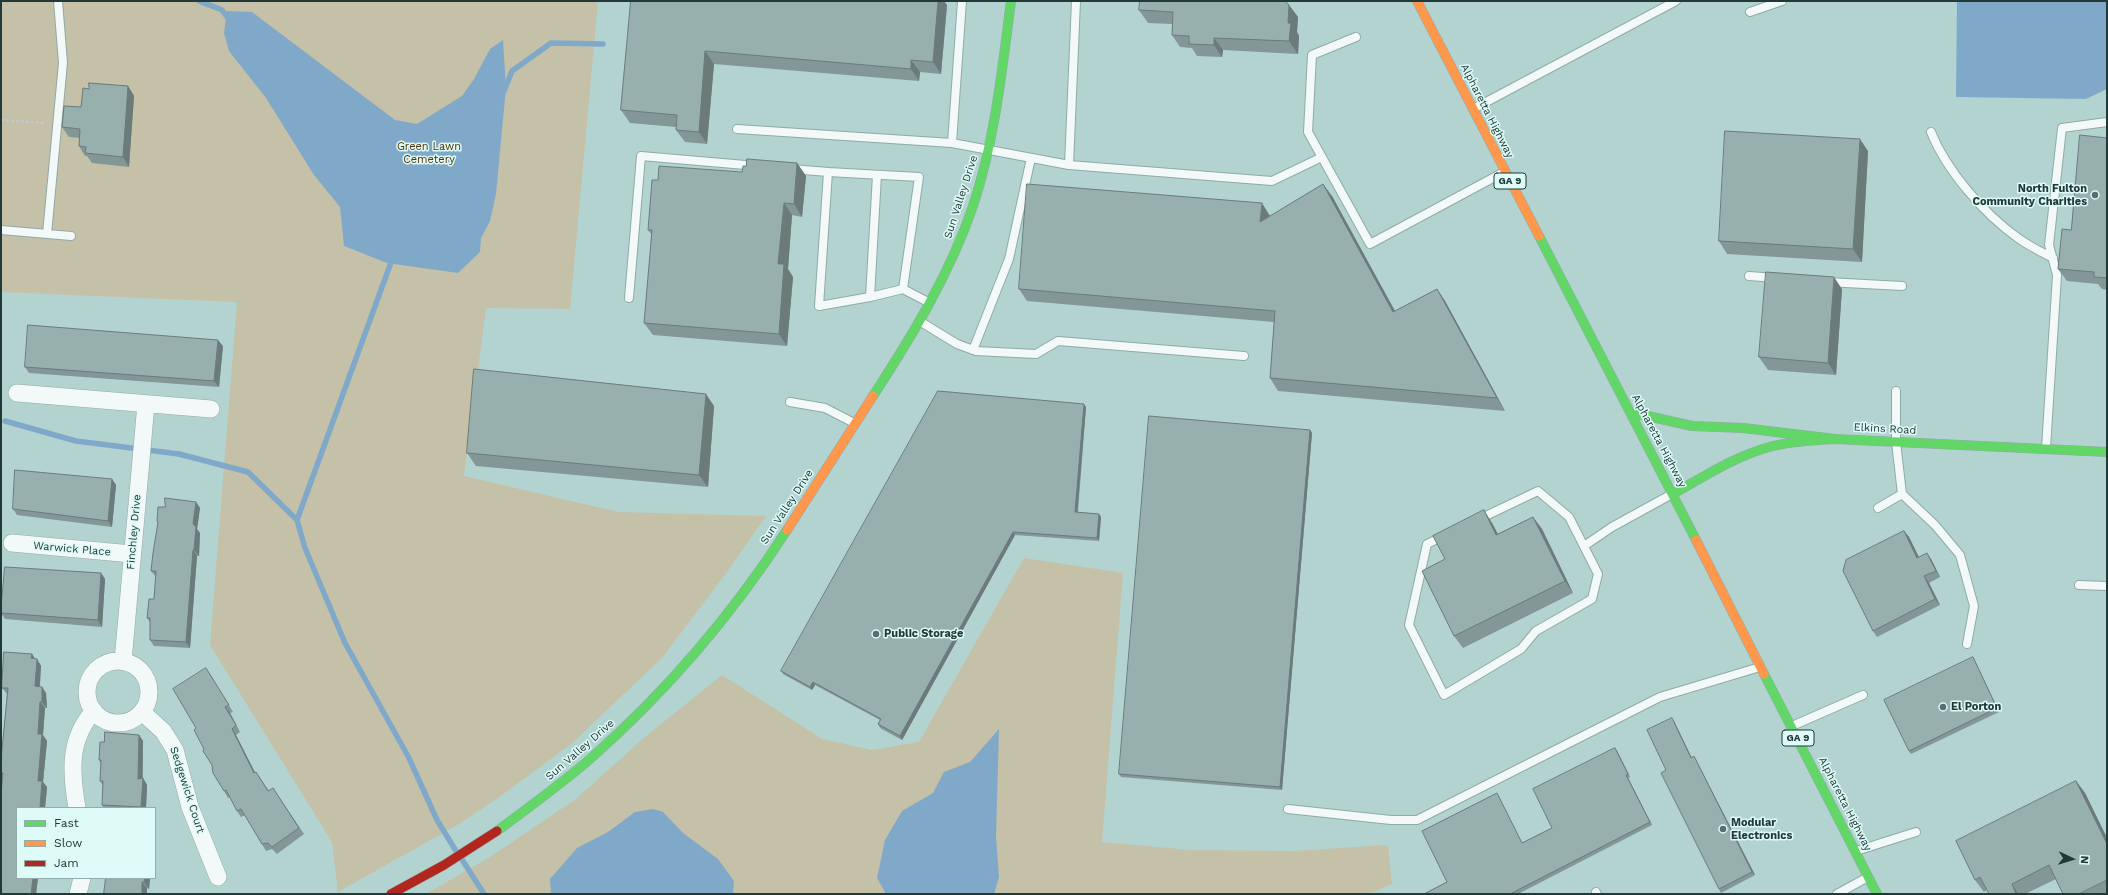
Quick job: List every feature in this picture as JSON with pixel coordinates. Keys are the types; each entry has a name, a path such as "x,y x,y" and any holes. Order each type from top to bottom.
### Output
{"main road":[{"name":"Sun Valley Drive","path":"391,894 447,865 509,824 599,752 641,712 683,668 752,582 855,424 919,321 964,233 988,151 1011,1"},
{"name":"Alpharetta Highway","path":"1417,1 1878,894"},
{"path":"1630,412 1692,426 1743,428 1835,439"},
{"name":"Elkins Road","path":"1672,494 1735,460 1766,448 1796,442 1835,439 2107,452"}],"street":[{"path":"17,393 211,409"},
{"name":"Finchley Drive","path":"123,661 146,404"},
{"name":"Warwick Place","path":"12,543 132,554"},
{"path":"123,661 139,670 148,685 148,699 142,712 129,721 121,723 106,721 94,711 87,694 88,685 91,676 105,664 123,661"},
{"path":"77,807 72,780 72,757 82,726 94,711"},
{"name":"Sedgewick Court","path":"142,712 163,731 175,750 190,807 218,877"},
{"path":"78,894 82,879"}],"lane":[{"path":"47,234 63,63 58,1"},
{"path":"952,143 962,1"},
{"path":"1069,164 1076,1"},
{"path":"1472,109 1676,1"},
{"path":"1750,12 1782,1"},
{"path":"1356,37 1312,55 1308,132 1370,244 1505,172"},
{"path":"2046,449 2057,275 2049,245 2062,128 2107,122"},
{"path":"737,129 952,143 988,151 1069,164 1272,181 1322,157"},
{"path":"1931,132 1938,150 1974,199 2018,238 2053,258"},
{"path":"629,298 641,156 766,167"},
{"path":"973,350 1009,259 1031,158"},
{"path":"781,168 919,177 903,289"},
{"path":"828,172 819,306 870,297 903,289 929,303"},
{"path":"870,297 877,175"},
{"path":"1,230 71,236"},
{"path":"1748,276 1786,279"},
{"path":"1816,281 1902,286"},
{"path":"919,321 957,344 973,350 1036,354 1058,341 1244,356"},
{"path":"1896,391 1896,442 1902,494 1935,524 1960,555 1974,606 1967,644"},
{"path":"790,402 825,408 855,424"},
{"path":"1538,492 1568,517 1584,546 1598,574 1592,599 1536,631 1521,649 1444,695 1409,625 1427,544 1538,492"},
{"path":"1584,546 1612,527 1672,494"},
{"path":"1878,508 1902,494"},
{"path":"2079,586 2107,586"},
{"path":"1288,809 1391,820 1418,820 1660,697 1761,667"},
{"path":"1792,726 1863,694"},
{"path":"1856,851 1916,832"},
{"path":"1837,894 1869,877"}],"path":[{"path":"1,120 57,124"},
{"path":"1131,599 1139,600"},
{"path":"1291,612 1305,612"}],"green space":[{"name":"Green Lawn Cemetery","path":"1,1 598,1 570,309 486,308 464,476 618,512 766,516 727,572 662,658 571,744 498,798 459,824 338,892 332,842 210,645 237,302 1,292"},
{"path":"1024,558 1123,573 1102,842 1191,850 1293,851 1388,845 1392,884 1369,894 426,894 490,857 576,799 645,737 722,675 822,739 872,750 919,742"}],"water":[{"path":"1957,1 2107,1 2107,89 2086,99 1956,97"},
{"path":"227,11 252,12 395,120 417,124 462,96 474,79 490,49 503,40 506,88 496,194 490,221 481,238 480,252 458,273 387,263 344,246 340,207 314,175 266,98 229,51 224,33"},
{"path":"999,729 996,836 999,877 994,894 886,894 877,878 885,840 902,811 933,793 944,772 970,762"},
{"path":"653,809 663,812 683,833 718,859 734,881 733,894 551,894 550,879 577,848 608,832 635,812"}],"building":[{"path":"631,1 938,1 933,62 911,60 911,69 705,51 699,132 676,130 677,115 621,110"},
{"path":"1140,1 1285,1 1289,5 1288,23 1291,23 1289,41 1214,38 1214,45 1189,44 1189,36 1172,35 1173,12 1139,10"},
{"path":"89,83 128,86 123,157 85,153 86,147 79,146 80,129 62,127 64,106 81,107 83,88 89,89"},
{"path":"1725,131 1860,139 1853,249 1719,241"},
{"name":"North Fulton Community Charities","path":"2080,135 2107,138 2107,278 2094,277 2094,272 2058,269 2062,229 2071,230"},
{"path":"747,159 797,163 794,204 784,203 778,264 784,264 779,334 644,323 652,230 648,230 652,180 658,180 659,166 742,172 743,166 746,166"},
{"path":"1027,184 1262,203 1260,222 1323,184 1393,312 1437,289 1497,398 1270,378 1275,311 1019,289"},
{"path":"1766,272 1834,277 1828,363 1759,357"},
{"path":"28,325 218,340 214,381 25,367"},
{"path":"474,369 706,394 699,475 467,453"},
{"path":"938,391 1084,404 1075,512 1099,514 1097,538 1013,532 900,736 878,724 881,719 813,682 810,687 781,671"},
{"path":"1149,416 1310,430 1280,787 1119,774"},
{"path":"15,470 112,479 108,521 13,509"},
{"path":"165,498 196,502 193,524 196,527 186,642 150,640 150,618 147,618 149,599 154,599 156,571 151,571 158,522 158,507 165,507"},
{"path":"1484,510 1496,535 1533,517 1565,581 1454,636 1422,571 1445,559 1433,536"},
{"path":"1904,531 1917,558 1927,553 1936,571 1924,576 1935,599 1873,631 1843,571 1846,560"},
{"path":"5,567 101,573 98,620 1,613"},
{"path":"4,652 32,654 31,658 37,659 35,686 42,687 42,702 40,702 38,734 42,734 38,781 42,781 40,807 16,807 16,879 33,879 31,894 1,894 1,793 3,773 1,773 1,760 8,688 2,688"},
{"name":"El Porton","path":"1973,657 1997,708 1909,751 1884,700"},
{"path":"206,668 229,705 225,707 236,725 232,729 254,773 256,772 268,791 273,788 299,828 272,847 268,843 262,844 241,809 237,811 226,790 224,791 213,773 212,765 203,751 204,749 194,730 196,728 173,689"},
{"path":"1672,718 1691,758 1694,756 1752,872 1719,889 1661,773 1666,770 1647,730"},
{"path":"105,732 139,735 138,779 143,778 141,807 102,805 103,781 100,781 101,760 99,760 100,742 104,742"},
{"path":"1615,748 1628,774 1626,775 1650,822 1510,894 1424,894 1447,882 1422,831 1497,793 1522,843 1552,828 1533,789"},
{"path":"2076,781 2107,844 2107,880 2079,894 2063,894 2049,865 2012,884 2016,894 1989,894 1980,877 1975,880 1956,841"},
{"path":"106,879 145,879 144,882 142,882 142,894 104,894"}],"waterway":[{"path":"199,1 222,10 230,21"},
{"path":"504,91 512,71 551,43 603,44"},
{"path":"297,520 393,257"},
{"path":"5,421 76,441 179,454 248,472 297,520 305,548 345,643 409,758 437,820 456,851"},
{"path":"461,858 484,894"}],"traffic: fast":[{"path":"873,396 902,351 942,280 964,231 973,206 987,156 997,105 1011,1"},
{"path":"1539,236 1696,540"},
{"path":"1630,412 1692,426 1743,428 1835,439"},
{"path":"1673,494 1734,460 1773,446 1804,441 1835,439 2107,452"},
{"path":"497,831 579,769 645,707 671,680 721,622 744,592 787,530"},
{"path":"1764,674 1877,894"}],"traffic: slow":[{"path":"1417,1 1539,236"},
{"path":"787,530 873,396"},
{"path":"1696,540 1764,674"}],"traffic: jam":[{"path":"391,894 444,865 497,831"}],"place":[{"name":"North Fulton Community Charities","path":"2095,195"},
{"name":"Public Storage","path":"876,634"},
{"name":"El Porton","path":"1943,707"},
{"name":"Modular Electronics","path":"1723,829"}]}
